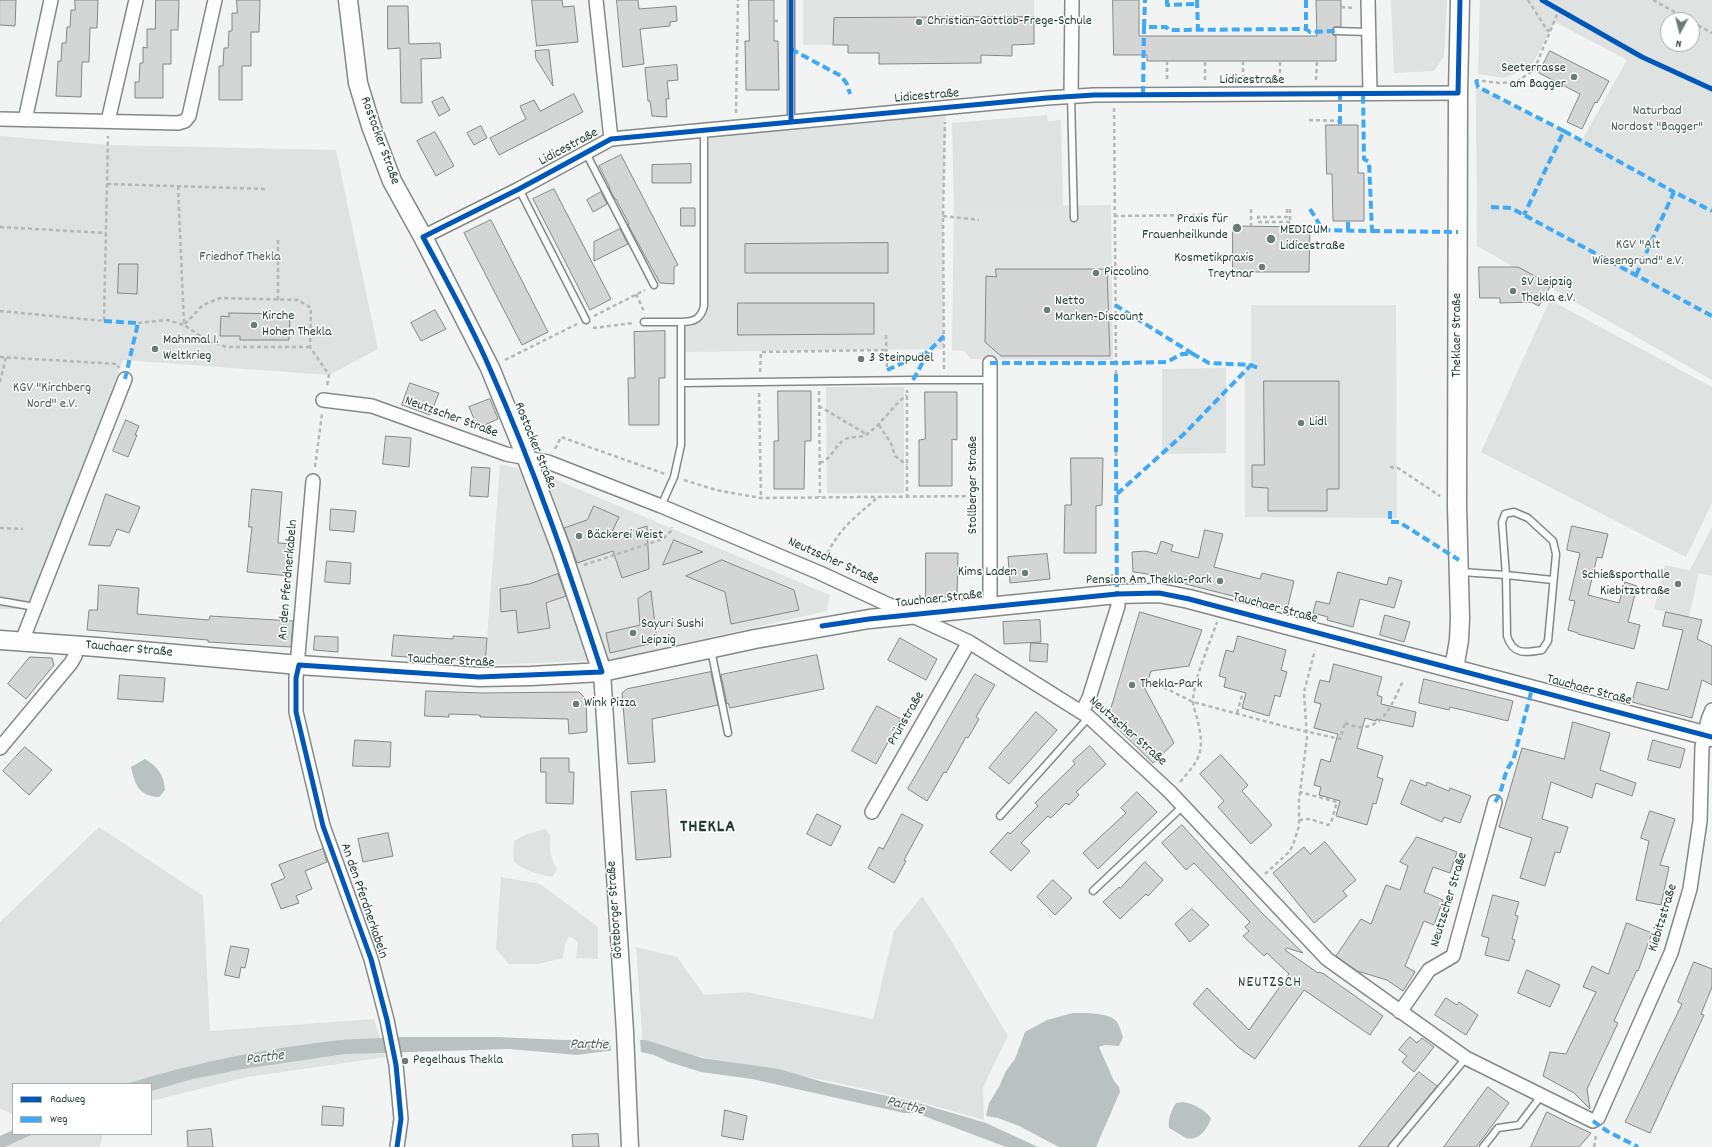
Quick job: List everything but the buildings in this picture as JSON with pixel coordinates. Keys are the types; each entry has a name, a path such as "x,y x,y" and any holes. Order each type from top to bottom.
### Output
{"main road":[{"name":"Rostocker Straße","path":"348,0 358,82 371,126 392,181 423,237 490,368 527,459 569,570 602,672"},
{"name":"Theklaer Straße","path":"1454,669 1459,640 1460,618 1457,507 1458,86 1460,0"},
{"name":"Tauchaer Straße","path":"0,640 76,645 298,665 479,677 602,672 822,626 870,619 1117,594 1159,593 1189,598 1708,735"}],"street":[{"path":"25,120 51,0"},
{"path":"108,121 136,0"},
{"path":"0,119 178,123 185,121 189,116 215,0"},
{"path":"596,0 611,139"},
{"path":"1071,96 1072,0"},
{"path":"1368,0 1370,92"},
{"name":"Lidicestraße","path":"423,237 519,189 611,139 1071,96 1114,94 1370,92 1458,86"},
{"name":"Stollberger Straße","path":"990,363 990,607"},
{"path":"22,641 124,379"},
{"name":"Neutzscher Straße","path":"322,400 372,406 506,454 548,462 661,506 820,573 970,642 1085,715 1170,792 1326,959 1466,1058 1593,1121"},
{"name":"An den Pferdnerkabeln","path":"313,481 296,678 296,712 324,826 371,959 387,1020 396,1065 401,1119 397,1147"},
{"path":"1085,715 1118,606 1117,594"},
{"name":"Prünstraße","path":"872,812 970,642"},
{"path":"0,748 71,663 75,656 76,645"},
{"name":"Göteborger Straße","path":"602,672 625,1032 630,1147"},
{"name":"Kiebitzstraße","path":"1593,1121 1598,1118 1671,953 1690,889 1700,821 1702,747 1708,735 1712,710"},
{"name":"Neutzscher Straße","path":"1400,1012 1429,970 1453,956 1495,802"}],"lane":[{"path":"791,0 791,122"},
{"path":"1336,31 1368,32"},
{"path":"1071,96 1074,218"},
{"path":"647,322 681,322 695,320 702,314 704,306 704,130"},
{"path":"586,153 654,285"},
{"path":"519,189 586,320"},
{"path":"661,506 674,477 681,445 681,322"},
{"path":"681,383 819,380 990,380"},
{"path":"1514,512 1528,518 1553,541 1556,554 1548,641 1542,650 1518,652 1510,645 1507,636 1506,575 1502,522 1505,514 1514,512"},
{"path":"1459,572 1553,580"},
{"path":"0,602 35,607"},
{"path":"711,648 728,733"},
{"path":"1000,816 1085,715"},
{"path":"1092,891 1182,806"},
{"path":"1392,1147 1466,1058"},
{"path":"1483,1147 1498,1128 1519,1125 1541,1096"}],"path":[{"path":"736,128 738,0"},
{"path":"1528,0 1547,30 1550,31"},
{"path":"1653,0 1675,12"},
{"path":"1458,86 1516,82 1534,70 1559,10 1642,57 1712,89"},
{"path":"1700,26 1712,33"},
{"path":"1167,61 1167,67"},
{"path":"1205,61 1205,69"},
{"path":"1243,61 1243,69"},
{"path":"1280,61 1280,71"},
{"path":"1316,70 1317,61"},
{"path":"1114,94 1116,363"},
{"path":"944,380 943,216 946,108"},
{"path":"1309,120 1340,121"},
{"path":"0,311 104,321 108,121"},
{"path":"107,184 267,189"},
{"path":"178,186 184,325"},
{"path":"1251,209 1251,226"},
{"path":"1290,222 1258,222 1258,217 1287,217 1288,209 1290,222 1290,227"},
{"path":"1114,216 1203,215"},
{"path":"943,216 979,220"},
{"path":"0,227 106,233"},
{"path":"278,239 278,300"},
{"path":"490,368 654,285"},
{"path":"590,328 612,327 647,322 636,294"},
{"path":"184,325 203,305 220,298 298,300 311,308 310,347 329,375 329,381"},
{"path":"138,323 167,320 184,325 208,342 227,347 310,347"},
{"path":"568,329 575,328"},
{"path":"886,335 888,380"},
{"path":"761,498 759,382 761,352 886,350"},
{"path":"0,357 117,364 124,379"},
{"path":"0,382 6,357"},
{"path":"1116,369 1116,374"},
{"path":"819,380 820,497"},
{"path":"907,380 907,498"},
{"path":"820,463 831,456 843,440 848,438 861,438 879,425 900,400 907,395"},
{"path":"819,406 867,434"},
{"path":"313,481 321,425"},
{"path":"879,425 891,443 895,456 907,465"},
{"path":"548,462 561,437 674,477 716,490 761,498 907,498 990,496"},
{"path":"1116,452 1116,458"},
{"path":"1390,467 1398,468 1457,507"},
{"path":"820,573 829,551 845,525 877,498"},
{"path":"569,570 663,539 671,531 677,513"},
{"path":"0,528 23,529"},
{"path":"1170,792 1194,765 1200,755 1202,744 1193,702 1196,686 1221,607"},
{"path":"1255,882 1289,852 1294,845 1300,826 1300,792 1307,730 1304,692 1320,633"},
{"path":"1151,681 1193,702 1340,739 1345,722 1362,728 1377,724 1384,716 1403,681"},
{"path":"1237,713 1243,692"},
{"path":"1299,820 1310,819 1328,825 1331,824 1337,802 1300,792"}],"shaded area":[{"name":"Christian-Gottlob-Frege-Schule","path":"803,0 1034,0 1034,44 803,45"},
{"path":"946,107 943,216 944,349 681,352 681,322 702,315 704,130"},
{"path":"1111,205 1113,360 971,359 964,351 952,350 954,207"},
{"path":"1251,305 1396,305 1397,518 1245,517 1245,369 1251,369"},
{"path":"500,464 545,475 830,595 827,611 609,660 485,665"}],"green space":[{"path":"1391,0 1447,0 1444,56 1434,71 1394,73"},
{"name":"KGV \"Alt Wiesengrund\" e.V.","path":"1480,0 1712,0 1712,380 1477,246 1476,88 1483,90 1581,142 1627,60 1555,22 1531,67 1504,78 1478,74"},
{"path":"1047,115 1048,121 1061,120 1063,206 954,207 952,123"},
{"path":"0,136 108,145 336,150 378,349 329,375 123,360 28,609 0,609"},
{"path":"1550,300 1712,387 1712,503 1686,557 1481,452"},
{"path":"1226,368 1226,453 1162,454 1162,369"},
{"path":"826,387 904,387 904,493 827,493"},
{"name":"Schießsporthalle Kiebitzstraße","path":"1712,527 1712,576 1699,573 1689,617 1654,609 1665,565 1696,572 1690,570"},
{"path":"99,827 203,896 210,1031 374,1019 386,1057 247,1077 152,1101 152,1083 12,1083 12,1114 0,1109 0,922"},
{"path":"545,829 550,835 550,853 557,870 552,877 521,867 514,861 514,841 527,834"},
{"path":"501,877 540,884 598,927 598,959 576,958 578,942 569,936 565,944 563,958 538,964 509,964 496,949"},
{"path":"922,896 949,937 1008,1036 983,1087 984,1120 857,1087 643,1046 636,947 677,957 704,995 747,992 873,1019 894,931"},
{"path":"33,1135 103,1135 100,1147 6,1147"}],"water":[{"path":"145,759 157,768 162,776 165,790 159,797 142,792 134,779 131,767"},
{"path":"1073,1013 1108,1016 1117,1022 1123,1037 1119,1046 1105,1045 1099,1047 1114,1081 1119,1087 1120,1092 1096,1147 1059,1147 1019,1126 998,1118 986,1116 989,1103 999,1087 1006,1071 1015,1059 1025,1032 1047,1020"},
{"name":"Parthe","path":"402,1037 496,1037 564,1040 646,1040 702,1058 779,1069 823,1082 915,1102 986,1123 1038,1147 1006,1147 916,1113 904,1113 752,1079 701,1072 669,1062 654,1055 637,1051 607,1051 577,1055 509,1049 345,1054 243,1069 193,1079 152,1091 152,1083 129,1083 179,1069 233,1057 287,1047 341,1040"},
{"path":"1183,1102 1198,1107 1211,1118 1205,1130 1195,1138 1186,1138 1169,1128 1169,1118 1174,1106 1176,1103"},
{"path":"12,1130 12,1135 32,1135 5,1147 0,1147 0,1136"}],"pier":[{"path":"610,1038 640,1038 641,1054 611,1053"}],"marked path":[{"path":"1144,27 1145,0"},
{"path":"1167,0 1167,5 1197,4"},
{"path":"1197,0 1198,30"},
{"path":"1306,0 1306,29"},
{"path":"1143,94 1144,27 1166,27 1169,30 1306,29 1310,32 1336,31"},
{"path":"791,49 841,76 847,84 850,94"},
{"path":"1476,80 1478,87 1564,131 1524,215"},
{"path":"1340,92 1340,126"},
{"path":"1310,209 1323,230 1372,231 1369,162 1364,159 1363,92"},
{"path":"1564,131 1674,192"},
{"path":"1636,275 1674,192 1712,211"},
{"path":"1491,207 1511,208 1712,316"},
{"path":"1348,221 1348,230"},
{"path":"1372,231 1458,232"},
{"path":"1115,305 1193,354"},
{"path":"104,321 138,323 125,379"},
{"path":"887,370 929,351 944,336"},
{"path":"913,380 929,351"},
{"path":"990,363 1167,362 1182,354 1193,354 1209,363 1251,365 1260,369"},
{"path":"1117,494 1185,433 1251,365"},
{"path":"1116,374 1116,452"},
{"path":"1116,459 1117,594"},
{"path":"1390,511 1390,522 1399,522 1459,560"},
{"path":"1495,802 1509,765 1513,761 1532,689"},
{"path":"1593,1121 1607,1131 1638,1147"}],"cycle path":[{"path":"791,0 791,122"},
{"path":"397,1147 401,1119 396,1065 387,1020 371,959 323,826 296,712 296,678 299,665 479,677 602,672 550,519 506,406 475,335 423,237 519,189 611,139 1047,98 1094,95 1458,93 1460,0"},
{"path":"1542,0 1642,57 1712,89"},
{"path":"822,626 869,619 1117,594 1159,593 1189,599 1712,737"}],"place":[{"name":"Christian-Gottlob-Frege-Schule","path":"919,22"},
{"name":"Seeterrasse am Bagger","path":"1574,77"},
{"name":"Praxis für Frauenheilkunde","path":"1237,228"},
{"name":"MEDICUM Lidicestraße","path":"1271,239"},
{"name":"Kosmetikpraxis Treytnar","path":"1262,267"},
{"name":"Piccolino","path":"1096,273"},
{"name":"SV Leipzig Thekla e.V.","path":"1513,291"},
{"name":"Netto Marken-Discount","path":"1047,310"},
{"name":"Kirche Hohen Thekla","path":"254,325"},
{"name":"Mahnmal 1. Weltkrieg","path":"155,349"},
{"name":"3 Steinpudel","path":"861,359"},
{"name":"Lidl","path":"1301,423"},
{"name":"Bäckerei Weist","path":"579,536"},
{"name":"Kims Laden","path":"1025,573"},
{"name":"Pension Am Thekla-Park","path":"1220,581"},
{"name":"Schießsporthalle Kiebitzstraße","path":"1678,584"},
{"name":"Sayuri Sushi Leipzig","path":"633,633"},
{"name":"Thekla-Park","path":"1132,685"},
{"name":"Wink Pizza","path":"576,704"},
{"name":"Pegelhaus Thekla","path":"405,1061"}],"district":[{"name":"THEKLA","path":"708,829"},
{"name":"NEUTZSCH","path":"1270,984"}],"park label":[{"name":"Naturbad Nordost \"Bagger\"","path":"1657,120"},
{"name":"Friedhof Thekla","path":"240,258"},
{"name":"KGV \"Kirchberg Nord\" e.V.","path":"52,398"}]}
